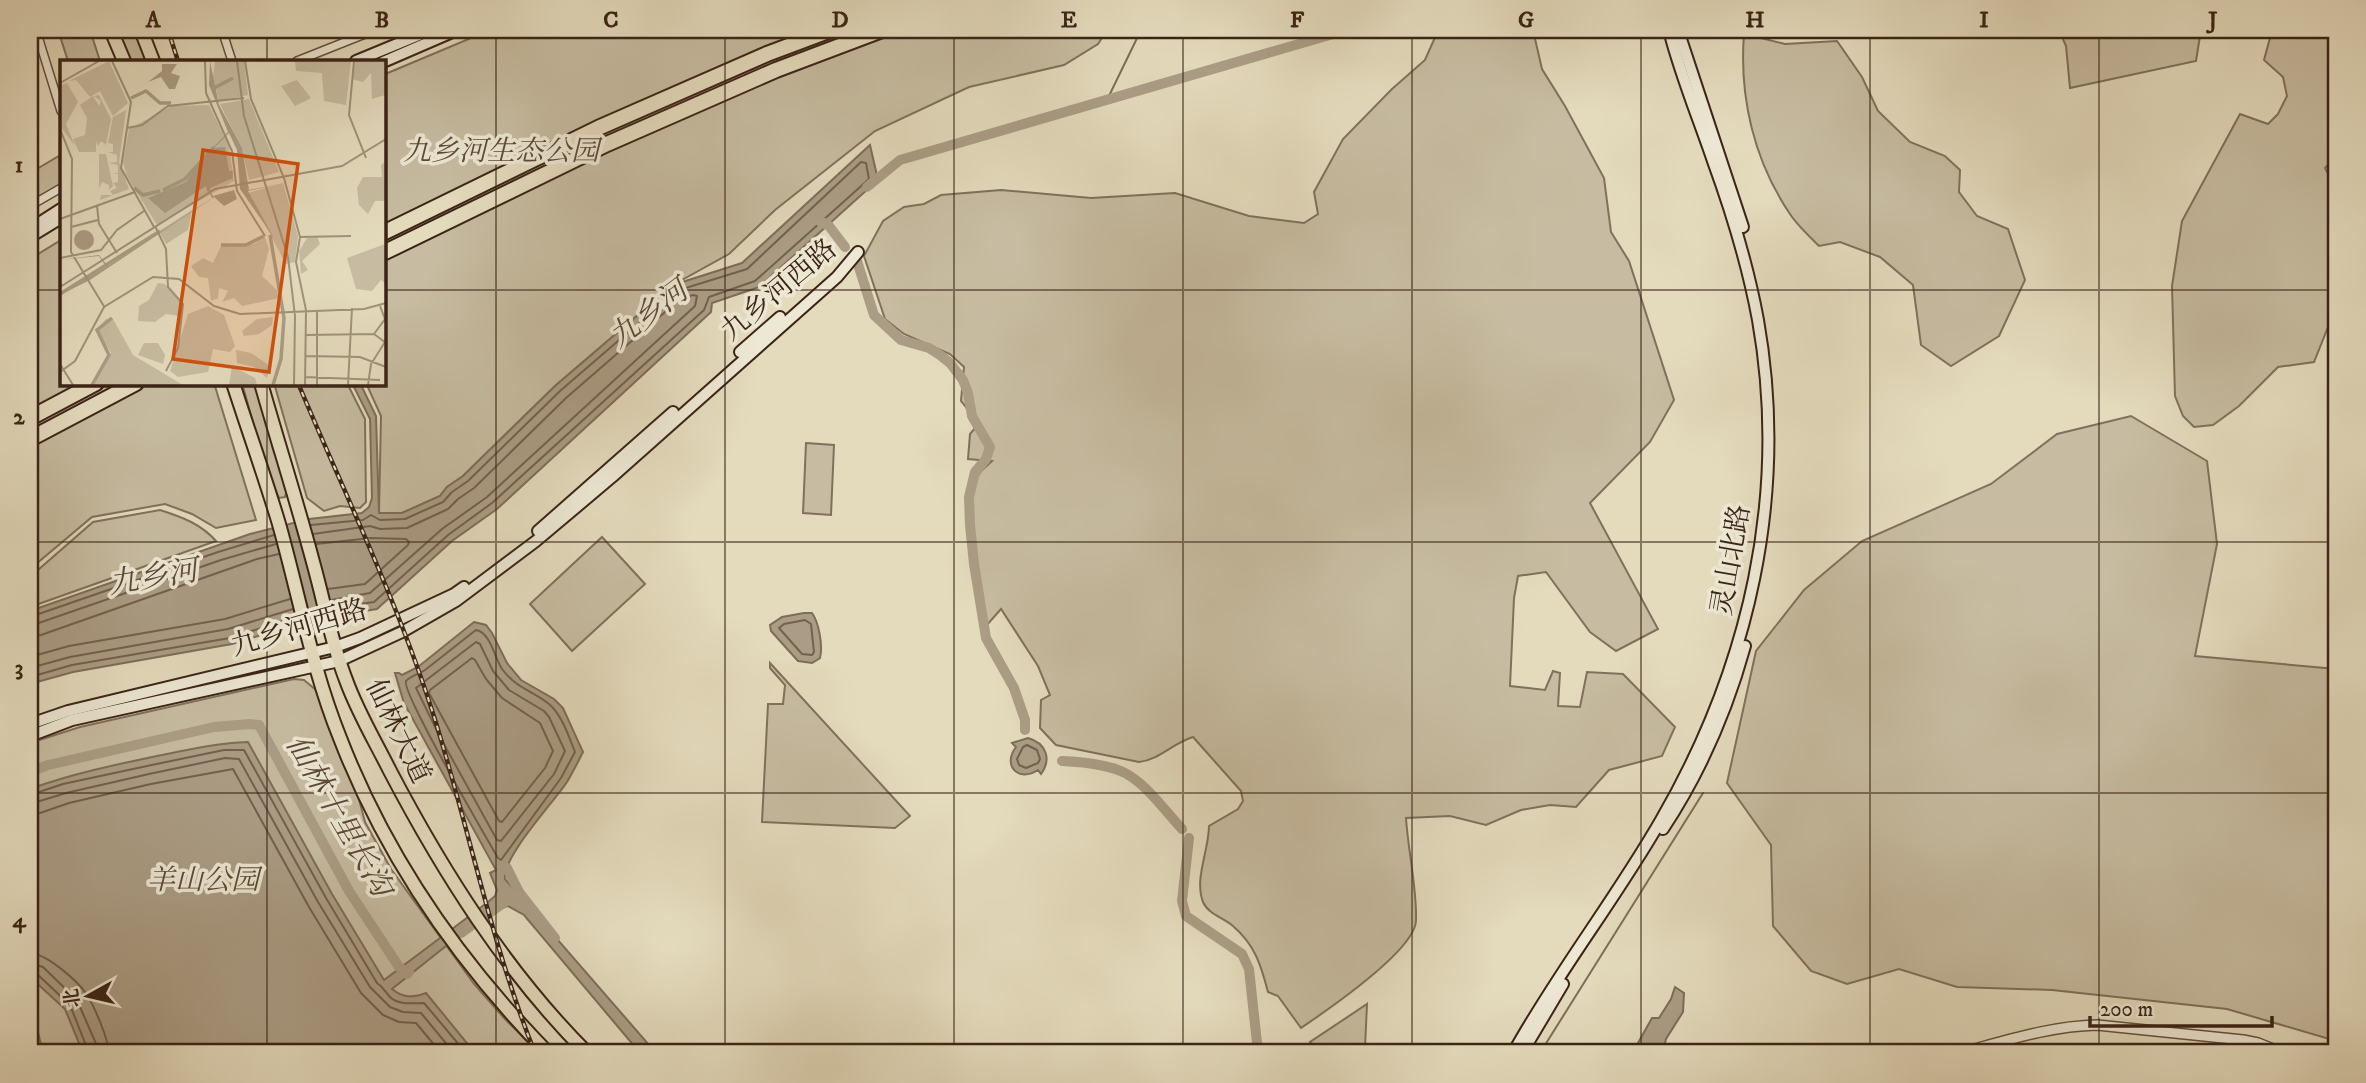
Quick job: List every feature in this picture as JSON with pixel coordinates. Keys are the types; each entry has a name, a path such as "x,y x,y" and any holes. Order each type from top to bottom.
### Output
{"highway":[{"path":"385,232 598,128 767,54 831,30"},
{"path":"385,252 607,144 776,70 882,30"},
{"path":"30,418 92,385"},
{"path":"30,439 132,385"}],"main road":[{"path":"111,30 124,60"},
{"path":"141,30 153,60"},
{"path":"358,60 431,30"},
{"path":"385,61 457,30"},
{"name":"灵山北路","path":"1513,1053 1535,1013 1660,822 1691,766 1713,717 1737,649 1751,596 1759,548 1767,474 1768,412 1758,320 1738,234 1668,30"},
{"path":"1522,1053 1672,816 1703,757 1741,663 1757,602 1770,524 1775,460 1772,374 1764,317 1744,231 1678,30"},
{"path":"30,229 60,210"},
{"path":"30,237 60,219"},
{"name":"九乡河西路","path":"30,724 68,710 335,647 454,594 531,536 764,330 858,252 837,278 612,477 536,541 456,601 402,632 339,661 72,720 30,736"},
{"name":"仙林大道","path":"234,385 278,524 316,667 339,737 385,838 411,882 457,947 504,1007 548,1053"},
{"name":"仙林大道","path":"262,385 301,517 339,661 368,727 450,877 547,1010 587,1053"}],"street":[{"path":"36,30 60,108"},
{"path":"222,30 232,60"},
{"path":"300,60 375,30"},
{"path":"30,206 60,189"},
{"path":"1960,1053 2046,1030 2077,1025 2243,1040 2283,1053"}],"green space":[{"path":"58,30 90,30 100,60 68,60"},
{"path":"115,30 136,30 148,60 130,60"},
{"name":"九乡河生态公园","path":"490,30 1107,30 1098,44 1064,65 969,87 875,131 775,210 729,254 673,285 555,386 440,496 402,513 379,513 381,416 367,385 385,385 385,74"},
{"path":"1453,30 1533,30 1542,69 1604,178 1611,232 1629,261 1674,400 1650,442 1590,503 1658,629 1616,651 1590,632 1546,572 1518,576 1514,598 1510,686 1545,690 1553,671 1560,673 1558,706 1580,707 1587,672 1623,674 1675,727 1662,756 1609,770 1576,807 1550,805 1521,810 1486,825 1450,816 1406,818 1416,908 1412,933 1402,947 1368,979 1301,1028 1278,996 1268,992 1260,964 1241,933 1209,910 1203,902 1200,884 1209,826 1238,809 1243,801 1241,791 1193,737 1153,758 1139,762 1056,745 1040,728 1041,700 1050,695 1038,666 1001,609 987,625 972,512 975,482 982,470 992,461 968,459 970,434 976,427 961,401 964,367 950,354 904,334 885,319 864,256 883,221 904,207 924,204 941,195 1001,190 1091,198 1175,193 1249,216 1304,223 1318,214 1314,192 1343,139 1425,60 1436,35"},
{"path":"2059,30 2201,30 2196,61 2070,88 2066,46"},
{"path":"2275,30 2336,30 2336,156 2325,168 2336,189 2336,307 2314,362 2278,367 2239,406 2213,425 2194,427 2183,416 2175,396 2172,286 2182,221 2240,114 2268,124 2278,114 2287,96 2283,77 2264,60"},
{"path":"1744,34 1785,44 1837,41 1862,77 1878,111 1910,142 1945,156 1960,170 1959,192 1977,216 2008,229 2025,280 1999,336 1951,366 1921,345 1913,285 1880,257 1840,242 1819,246 1796,222 1777,194 1758,150 1744,81"},
{"path":"59,156 60,185 30,202 30,173"},
{"path":"60,241 60,385 215,385 256,520 216,528 192,514 165,504 92,517 30,569 30,259"},
{"path":"243,385 257,385 287,490 285,497 279,498 267,473"},
{"path":"275,385 348,385 365,419 366,502 360,508 340,506 324,511 307,498"},
{"path":"2131,416 2207,461 2217,544 2195,656 2336,669 2336,1041 2227,1009 2052,990 1957,987 1899,969 1847,984 1811,971 1773,926 1771,845 1727,783 1756,651 1804,590 1862,541 1991,484 2057,434"},
{"path":"806,443 834,445 831,515 803,513"},
{"path":"160,510 191,522 216,541 30,607 30,577 93,522"},
{"path":"602,537 645,584 572,651 530,604"},
{"path":"770,663 910,816 895,828 762,822 768,704 783,704 785,685 770,668"},
{"name":"羊山公园","path":"294,679 304,680 316,690 356,788 365,822 391,869 474,984 539,1053 30,1053 30,743 80,727"},
{"path":"1367,1004 1365,1048 1313,1045 1310,1042"}],"water":[{"path":"870,145 878,180 759,287 712,303 711,312 497,509 452,541 377,609 314,619 232,644 73,672 30,684 30,611 250,534 309,519 362,513 369,507 372,498 370,419 353,385 361,385 376,416 379,513 402,513 440,496 555,386 673,285 742,263"},
{"path":"812,613 820,635 820,658 812,663 798,661 771,631 770,625 782,617"},
{"name":"羊山公园","path":"474,622 486,625 507,663 521,680 554,699 563,708 583,752 567,782 512,857 505,879 656,1053 640,1053 524,915 508,906 490,911 392,989 408,996 426,993 475,1053 83,1053 65,1009 30,977 30,789 125,763 202,747 248,742 332,894 384,980 488,902 497,890 490,873 496,870 404,703 395,673 402,675 418,667"},
{"path":"1028,738 1039,744 1045,752 1046,763 1041,774 1038,770 1019,773 1012,766 1012,754 1016,747 1012,743"},
{"path":"1675,987 1684,993 1683,1012 1666,1039 1664,1047 1669,1053 1635,1053 1634,1050 1652,1018 1659,1018"}],"waterway":[{"path":"1107,100 1141,30"},
{"name":"九乡河","path":"867,187 900,160 1347,30"},
{"path":"818,220 829,226 845,247"},
{"path":"857,261 874,315 901,340 929,348 950,363 963,380 972,416 990,447 986,459 975,472 969,497 974,564 986,638 1014,688 1025,720 1025,730"},
{"name":"仙林十里长沟","path":"30,772 48,765 214,727 259,725 349,891 399,967 407,974 409,972"},
{"path":"1062,761 1104,766 1127,774 1150,792 1182,829"},
{"path":"1540,1053 1703,793"},
{"path":"1189,838 1182,901 1186,916 1242,954 1249,969 1258,1052"},
{"name":"仙林十里长沟","path":"507,868 519,892 555,938"},
{"name":"仙林十里长沟","path":"461,933 519,892"},
{"path":"30,1017 36,1024 43,1053"}],"railway":[{"path":"168,30 178,60"},
{"path":"299,385 389,594 422,679 506,972 535,1053"}]}
